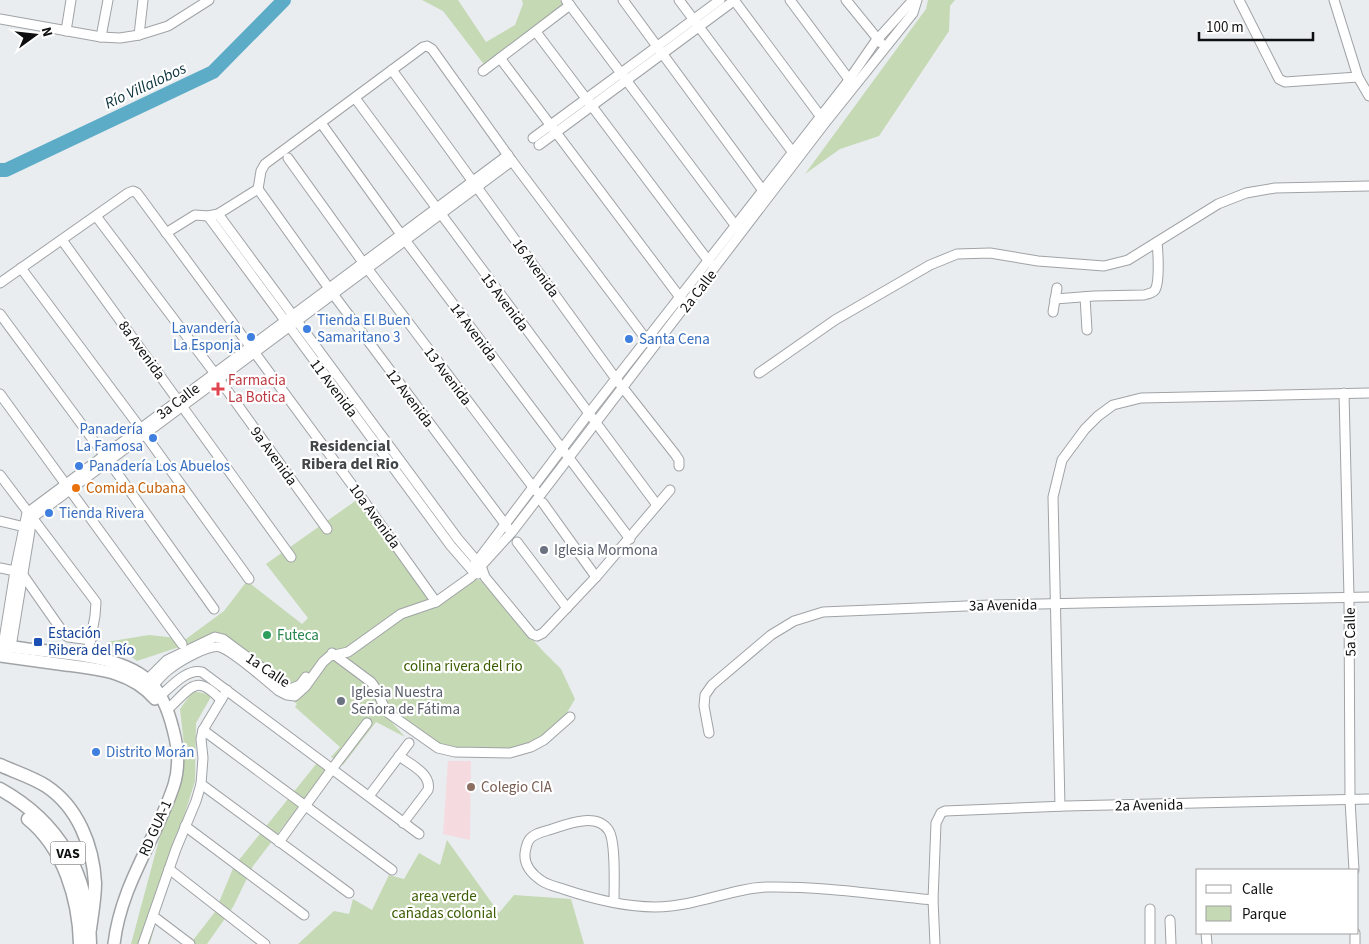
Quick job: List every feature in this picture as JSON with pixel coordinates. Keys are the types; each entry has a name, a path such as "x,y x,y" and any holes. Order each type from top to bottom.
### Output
{"highway":[{"path":"0,765 51,790 70,809 80,824 93,859 95,884 90,929"},
{"name":"VAS","path":"0,789 14,797 39,818 64,846 84,890 90,929 90,944"},
{"name":"VAS","path":"0,798 32,822 46,838 64,867 73,891 79,924 80,944"}],"main road":[{"name":"RD GUA-1","path":"5,649 91,655 117,664 130,670 160,696 167,710 178,747 178,768 174,784 156,830 127,888 114,944"},
{"name":"RD GUA-1","path":"5,649 16,658 106,670 121,675 147,685 167,710"},
{"path":"54,663 67,657 91,655"}],"street":[{"path":"66,31 71,0"},
{"path":"101,37 108,0"},
{"path":"140,35 143,0"},
{"path":"0,19 101,37 120,38 140,35 168,26 209,0"},
{"path":"623,0 769,198"},
{"path":"679,0 795,155"},
{"path":"697,23 720,0"},
{"path":"536,142 697,23 734,0 823,120"},
{"path":"790,0 854,88"},
{"path":"846,0 885,47"},
{"name":"2a Calle","path":"823,120 849,79 878,39 909,4 917,0"},
{"path":"1239,0 1278,79 1284,82 1358,77"},
{"path":"1334,0 1358,77 1369,96"},
{"path":"483,71 536,32 568,3 738,230"},
{"name":"2a Calle","path":"474,570 538,496 714,269 762,189 795,155 823,120 854,88 885,47 909,4"},
{"path":"536,32 714,269"},
{"path":"166,233 195,215 208,216 218,214 258,189 261,171 265,164 423,47 427,46 432,49 510,158 654,348"},
{"path":"500,58 686,306"},
{"name":"16 Avenida","path":"392,70 616,379 675,454 679,460 679,466"},
{"name":"15 Avenida","path":"355,98 657,505"},
{"name":"14 Avenida","path":"321,123 403,238 630,539"},
{"name":"2a Calle","path":"538,496 562,448 708,260 769,198 795,155"},
{"name":"13 Avenida","path":"288,158 596,577"},
{"name":"3a Calle","path":"30,515 510,158"},
{"path":"759,373 835,320 930,265 957,254 990,253 1038,261 1104,266 1128,260 1218,204 1246,193 1275,188 1369,186"},
{"name":"12 Avenida","path":"258,189 331,292 509,528"},
{"name":"10a Avenida","path":"96,216 133,191 137,193 435,600"},
{"name":"11 Avenida","path":"218,214 291,321 474,570 485,577 532,634 537,636 543,633 566,608"},
{"path":"0,283 96,216"},
{"name":"9a Avenida","path":"96,216 327,529"},
{"name":"11 Avenida","path":"208,216 291,321"},
{"name":"8a Avenida","path":"62,240 291,557"},
{"path":"1055,299 1144,295 1155,290 1157,283 1157,242"},
{"path":"21,268 143,431 249,579"},
{"path":"1053,312 1057,288"},
{"path":"1086,297 1087,330"},
{"path":"0,314 214,609"},
{"path":"1060,806 1053,497 1062,460 1085,429 1113,405 1141,398 1369,393"},
{"path":"0,394 182,644"},
{"name":"5a Calle","path":"1344,394 1349,597 1350,800 1354,869"},
{"path":"0,475 96,602 91,655"},
{"path":"517,542 566,608 630,539 670,490"},
{"path":"5,649 30,515"},
{"path":"0,521 27,527"},
{"path":"0,568 19,573 68,638 91,640"},
{"name":"1a Calle","path":"147,685 170,668 217,646 224,649 279,691 302,692 331,652 347,646 398,611 435,600 474,570"},
{"name":"3a Avenida","path":"709,733 704,695 712,685 771,635 794,620 823,612 990,604 1369,597"},
{"path":"331,652 371,682 376,688 387,712 438,748 446,751 498,754 520,750 544,740 570,717"},
{"path":"160,696 194,671 202,672 419,834"},
{"path":"167,710 195,685 202,685 211,689 221,700"},
{"path":"143,944 201,784 203,758 202,730 227,690"},
{"path":"279,842 367,723"},
{"path":"202,730 392,870"},
{"path":"369,796 409,743"},
{"path":"399,756 426,777 429,783 428,790 404,823"},
{"path":"201,784 349,893"},
{"name":"2a Avenida","path":"933,900 936,823 941,813 945,811 1060,806 1369,799"},
{"path":"614,902 612,842 608,830 600,824 589,820 576,821 535,835 528,840 524,853 526,864 529,871 544,882 583,896 629,905 669,906 702,901 730,892 766,887 933,900 935,944"},
{"path":"185,826 304,915"},
{"path":"169,869 265,944"},
{"path":"1150,909 1150,944"},
{"path":"153,916 190,944"},
{"path":"1170,920 1171,944"}],"shaded area":[{"path":"448,761 471,761 470,840 443,834"}],"green space":[{"path":"422,0 458,0 486,42 515,25 523,4 522,0 560,0 564,6 486,67 443,11"},
{"path":"928,0 955,0 950,6 949,31 879,136 840,149 805,174 926,9"},
{"name":"colina rivera del rio","path":"361,497 435,604 471,577 481,581 561,669 575,699 565,716 531,747 498,753 434,745 382,703 389,719 405,737 376,722 343,765 331,757 340,747 295,707 297,704 212,636 137,661 124,651 106,642 149,635 186,639 224,611 247,581 302,624 308,618 266,564"},
{"path":"193,691 212,695 196,723 195,781 181,826 150,944 131,944 160,836 177,794 184,745 180,709"},
{"path":"317,763 328,768 253,866 233,907 207,944 190,944 215,912 234,866"},
{"name":"area verde cañadas colonial","path":"447,840 499,913 514,895 571,899 584,944 298,944 334,911 349,914 353,899 372,910 389,875 404,879 419,853 440,865"}],"waterway":[{"name":"Río Villalobos","path":"0,170 6,170 213,72 284,0"}],"place":[{"name":"Tienda El Buen Samaritano 3","path":"307,329"},
{"name":"Lavandería La Esponja","path":"251,337"},
{"name":"Santa Cena","path":"629,339"},
{"name":"Farmacia La Botica","path":"218,389"},
{"name":"Panadería La Famosa","path":"153,438"},
{"name":"Panadería Los Abuelos","path":"79,466"},
{"name":"Comida Cubana","path":"76,488"},
{"name":"Tienda Rivera","path":"49,513"},
{"name":"Iglesia Mormona","path":"544,550"},
{"name":"Futeca","path":"267,635"},
{"name":"Estación Ribera del Río","path":"38,642"},
{"name":"Iglesia Nuestra Señora de Fátima","path":"341,701"},
{"name":"Distrito Morán","path":"96,752"},
{"name":"Colegio CIA","path":"471,787"}],"district":[{"name":"Residencial Ribera del Rio","path":"350,454"}]}
